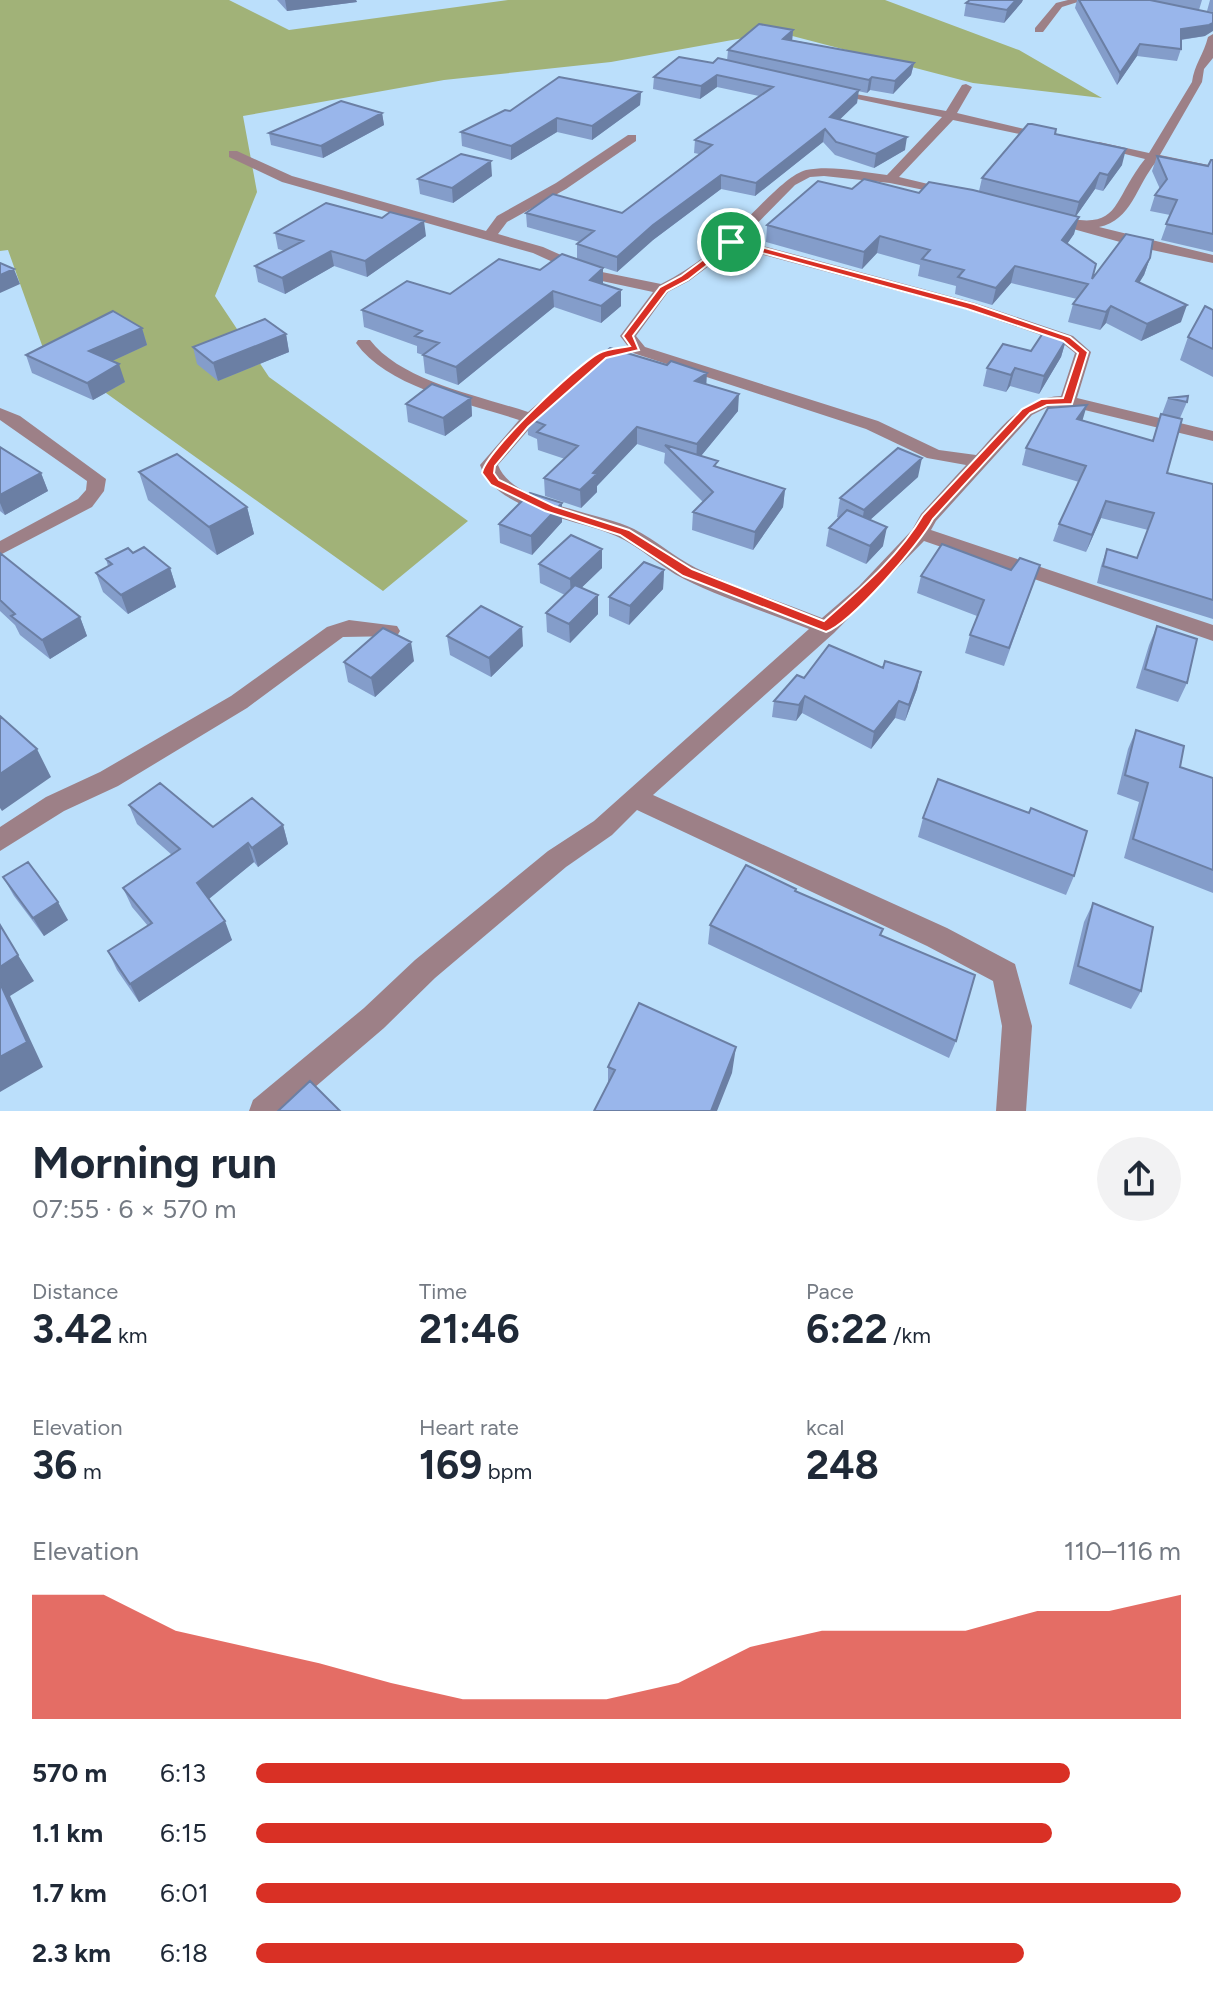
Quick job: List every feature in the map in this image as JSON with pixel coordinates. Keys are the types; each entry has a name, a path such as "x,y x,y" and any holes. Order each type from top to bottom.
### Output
{"street":[{"path":"1039,30 1059,5 1079,0"},
{"path":"1081,227 1110,221 1121,211 1137,177 1153,157 1197,82 1199,69 1209,56 1213,37"},
{"path":"816,87 1066,140"},
{"path":"890,179 949,117 966,87"},
{"path":"489,237 502,219 561,186 632,138"},
{"path":"1080,143 1213,170"},
{"path":"233,154 287,179 538,250 593,275 663,289"},
{"path":"636,348 628,336 663,289 684,278 731,242 790,182 807,174 824,172 890,179 963,196"},
{"path":"1037,215 1143,244 1213,259"},
{"path":"731,242 970,306 1067,339 1083,352 1068,401"},
{"path":"364,343 371,354 401,369 414,380 531,418"},
{"path":"615,350 636,348 872,425 933,454 956,460 981,460"},
{"path":"563,391 531,418 489,465 488,473 495,482 550,508 625,533 688,572 826,628"},
{"path":"264,1111 374,1018 425,969 557,859 603,828 826,628 866,591 920,533 928,518 1026,411 1045,402 1068,401 1213,436"},
{"path":"0,413 97,479 95,491 85,503 0,549"},
{"path":"920,533 1213,633"},
{"path":"0,840 55,804 109,779 239,702 335,632 349,628 389,631"},
{"path":"634,797 937,937 1005,973 1017,1026 1011,1111"}],"green space":[{"path":"0,0 229,0 289,30 508,0 885,0 1019,50 1102,98 973,83 777,32 611,62 444,80 243,116 257,192 215,296 269,377 468,521 383,591 43,348 8,250 0,251"}],"building":[{"path":"970,0 1016,0 1007,10 966,3"},
{"path":"1079,0 1150,0 1213,13 1213,23 1181,29 1181,49 1140,44 1120,73"},
{"path":"759,24 793,30 783,39 914,63 895,81 872,77 869,80 728,50"},
{"path":"679,57 713,63 718,58 859,90 830,117 907,137 876,154 836,142 825,129 756,183 721,175 653,225 617,257 577,244 594,231 526,213 553,194 622,213 712,145 695,140 773,87 717,75 701,86 654,77"},
{"path":"559,77 641,92 592,126 557,118 511,146 461,132 505,110 510,111"},
{"path":"341,101 382,113 321,146 269,133"},
{"path":"1028,124 1056,129 1055,134 1126,149 1108,175 1100,173 1079,202 982,178"},
{"path":"461,154 491,161 452,188 418,179"},
{"path":"1157,156 1208,166 1213,160 1213,234 1166,224 1177,200 1155,195 1167,179"},
{"path":"864,179 919,193 929,182 1079,217 1062,240 1096,264 1092,279 1126,234 1153,240 1150,258 1136,281 1187,305 1147,324 1111,306 1106,312 1073,304 1088,284 1015,266 996,288 958,277 964,270 922,259 930,250 880,236 864,252 767,225 818,181 852,189"},
{"path":"326,203 382,218 390,212 424,221 365,261 331,251 282,278 255,266 303,241 275,233"},
{"path":"562,254 603,268 590,280 621,290 601,306 553,291 456,367 423,355 439,343 415,336 422,331 362,310 407,281 450,294 499,259 540,270"},
{"path":"0,263 14,269 0,275"},
{"path":"1205,306 1213,310 1213,349 1188,337"},
{"path":"113,311 142,328 89,351 119,364 87,383 26,355"},
{"path":"265,319 286,334 213,363 193,347"},
{"path":"1043,333 1066,340 1044,376 1015,368 1011,375 987,368 1003,344 1031,351"},
{"path":"610,348 667,365 671,361 707,373 695,381 739,394 697,444 637,427 580,490 544,478 578,446 537,432 545,425 527,418 547,400 551,401"},
{"path":"432,384 471,398 443,418 406,404"},
{"path":"1188,396 1187,402 1168,398"},
{"path":"1087,405 1077,419 1153,441 1161,414 1182,419 1167,473 1213,484 1213,600 1103,566 1107,549 1137,558 1154,513 1106,501 1092,535 1059,524 1086,466 1026,448 1048,408"},
{"path":"665,445 718,461 714,466 785,489 755,532 693,512 713,492"},
{"path":"0,447 41,473 0,495"},
{"path":"898,448 922,458 864,510 840,498"},
{"path":"177,454 247,507 209,527 139,472"},
{"path":"530,493 562,503 531,536 499,524"},
{"path":"847,510 887,527 870,546 829,528"},
{"path":"571,535 602,549 570,579 539,564"},
{"path":"942,544 1011,570 1020,558 1040,565 1009,648 970,635 984,600 921,576"},
{"path":"144,547 170,568 121,595 96,573 112,564 106,559 128,548 133,553"},
{"path":"0,553 80,617 42,640 11,616 15,614 0,600"},
{"path":"644,562 664,570 630,606 609,597"},
{"path":"575,585 598,595 569,624 546,613"},
{"path":"481,606 522,627 489,658 447,636"},
{"path":"1157,626 1197,639 1187,683 1145,669"},
{"path":"383,628 411,642 371,678 344,662"},
{"path":"829,645 883,668 885,661 921,672 909,705 899,701 874,732 805,696 799,705 774,701 797,675 804,678"},
{"path":"0,716 37,749 0,774"},
{"path":"1136,730 1184,746 1180,767 1213,778 1213,870 1133,839 1148,783 1125,775"},
{"path":"938,779 1029,813 1031,808 1087,831 1074,876 923,818"},
{"path":"160,783 213,827 252,798 283,825 252,848 248,843 197,883 225,921 130,984 108,951 152,923 123,888 180,849 129,805"},
{"path":"28,862 58,902 33,918 3,877"},
{"path":"746,865 795,891 883,929 880,935 975,975 956,1041 710,925"},
{"path":"1093,903 1153,927 1141,991 1078,966"},
{"path":"0,925 18,955 0,967"},
{"path":"0,983 27,1042 0,1057"},
{"path":"639,1003 736,1047 711,1111 594,1111 615,1070 608,1067"},
{"path":"310,1081 340,1111 278,1111"}],"route":[{"path":"731,242 970,306 1067,339 1083,352 1068,401 1045,402 1026,411 928,518 920,533 866,591 826,628 688,572 625,533 550,508 495,482 488,473 489,465 524,424 603,356 615,350 636,348 628,336 663,289 684,278 731,242"}]}
